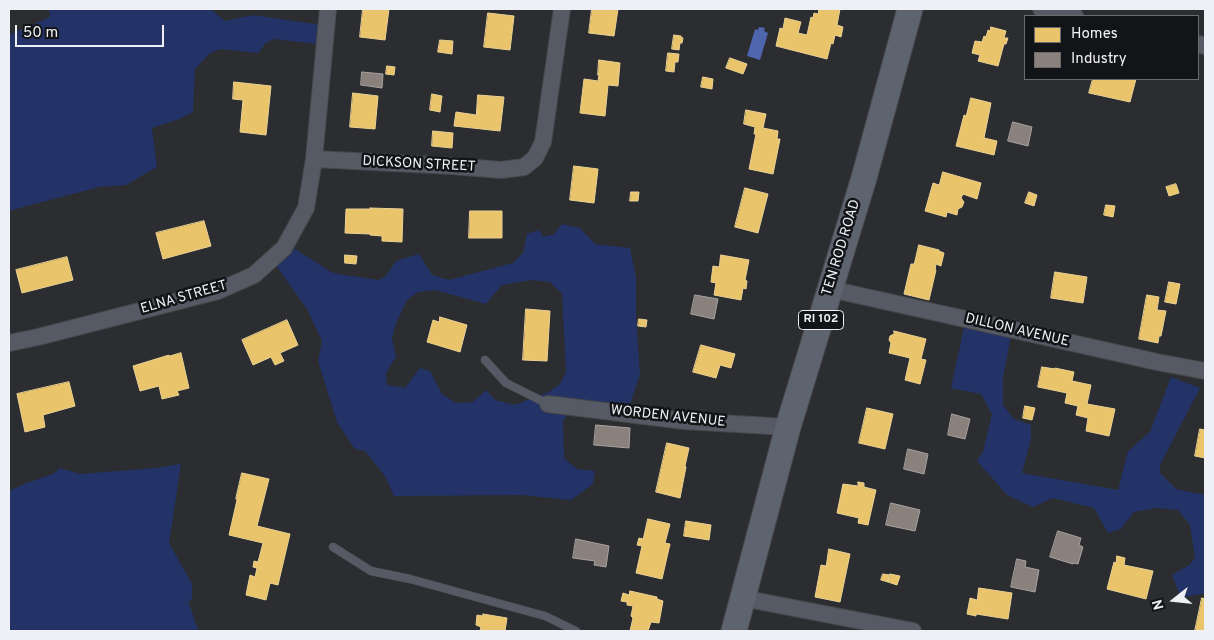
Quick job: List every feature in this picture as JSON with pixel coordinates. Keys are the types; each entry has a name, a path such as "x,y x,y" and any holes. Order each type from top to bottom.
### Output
{"main road":[{"name":"TEN ROD ROAD","path":"734,631 788,428 864,178 910,9"}],"street":[{"name":"ELNA STREET","path":"9,343 218,291 254,274 284,248 306,208 314,159 328,9"},
{"name":"DICKSON STREET","path":"314,159 501,170 524,167 535,158 543,142 562,9"},
{"path":"1041,9 1070,15"},
{"name":"DILLON AVENUE","path":"830,289 1156,362 1205,371"},
{"name":"WORDEN AVENUE","path":"548,404 684,421 788,428"},
{"path":"742,598 913,631"}],"lane":[{"path":"485,360 506,383 548,404"},
{"path":"333,546 371,571 410,579 546,616 576,631"}],"shaded area":[{"path":"49,9 207,9 212,10 225,21 253,15 328,26 326,45 274,39 266,43 258,53 220,49 209,54 195,69 193,112 152,128 157,167 126,185 99,187 9,212 9,35 50,17"},
{"path":"759,27 765,28 764,31 768,33 760,60 747,56 755,29 758,30"},
{"path":"562,224 580,228 595,244 630,248 636,277 636,318 640,375 629,407 576,406 563,420 564,458 577,469 595,471 593,484 571,500 521,495 394,496 385,476 365,451 355,449 337,422 318,361 322,341 307,309 273,261 287,244 333,273 378,280 385,277 396,261 419,254 432,275 449,280 513,263 523,253 527,234 539,230 543,237 554,234","holes":["531,280 550,282 562,294 566,372 560,384 549,392 515,405 495,400 486,390 473,402 456,403 442,394 430,371 420,368 405,388 387,385 386,373 396,357 392,338 396,323 407,300 418,292 435,290 486,304 502,285"]},
{"path":"965,323 1012,331 1003,377 1003,405 1014,419 1031,425 1031,439 1022,473 1118,490 1128,451 1150,432 1171,377 1200,388 1160,465 1160,473 1176,489 1205,495 1205,593 1186,597 1180,596 1172,575 1189,565 1195,558 1190,525 1178,510 1156,508 1134,512 1121,529 1108,533 1094,508 1053,498 1033,507 1007,495 977,461 983,452 992,414 981,394 951,388"},
{"path":"181,464 169,543 192,584 192,599 188,602 199,631 9,631 9,491 53,474 60,468 80,474 156,468"}],"building: Homes":[{"path":"363,9 389,9 385,40 360,37"},
{"path":"592,9 618,9 614,36 589,33"},
{"path":"819,9 840,9 837,25 843,27 841,37 835,35 833,44 831,43 827,59 776,46 780,28 783,29 785,18 801,22 798,33 807,35 811,17 813,18 814,13 818,14"},
{"path":"488,13 514,16 510,50 484,47"},
{"path":"991,27 1006,31 1004,38 1008,38 1006,44 1004,44 998,66 978,61 980,55 972,53 975,41 982,42"},
{"path":"674,35 683,38 679,50 672,49"},
{"path":"440,40 453,41 452,54 438,52"},
{"path":"668,53 679,54 678,62 675,62 674,72 666,71"},
{"path":"730,58 747,64 743,74 726,68"},
{"path":"599,60 620,63 618,86 608,85 605,116 580,113 584,79 598,81"},
{"path":"387,66 395,67 394,75 386,74"},
{"path":"703,77 713,79 712,89 701,87"},
{"path":"1093,80 1136,80 1130,102 1089,93"},
{"path":"234,82 271,86 266,135 240,132 243,100 233,99"},
{"path":"353,93 378,96 375,129 350,127"},
{"path":"432,94 442,96 440,112 430,110"},
{"path":"478,95 504,97 500,131 454,126 456,112 476,115"},
{"path":"971,98 991,103 984,138 997,141 994,155 956,146 964,115 966,116"},
{"path":"746,110 766,114 763,128 778,131 777,139 780,139 773,174 749,169 756,134 754,134 755,127 744,124"},
{"path":"433,131 453,133 452,148 432,146"},
{"path":"574,166 598,169 594,203 570,200"},
{"path":"943,172 981,183 977,199 963,194 961,198 964,202 962,207 958,209 957,215 947,212 946,217 925,211 933,183 939,185"},
{"path":"1176,184 1179,193 1169,196 1166,187"},
{"path":"745,188 768,194 758,233 735,227"},
{"path":"631,192 639,192 638,201 630,201"},
{"path":"1029,192 1037,195 1034,206 1025,203"},
{"path":"1106,205 1115,206 1113,217 1104,215"},
{"path":"346,209 403,209 402,242 382,241 382,236 370,234 345,233"},
{"path":"470,211 502,211 502,238 469,238"},
{"path":"204,221 211,246 163,259 156,233"},
{"path":"919,245 944,253 941,266 936,264 929,300 904,294 911,264 914,264"},
{"path":"345,255 357,256 356,264 345,263"},
{"path":"721,255 749,260 745,280 747,281 746,289 743,288 741,300 714,295 716,283 711,282 713,266 719,267"},
{"path":"67,257 73,280 22,293 16,270"},
{"path":"1055,272 1087,277 1083,303 1051,298"},
{"path":"1169,282 1180,284 1176,304 1165,302"},
{"path":"1147,295 1159,297 1157,310 1166,311 1158,343 1139,339"},
{"path":"526,309 550,311 547,361 523,360"},
{"path":"440,317 467,325 460,352 427,342 433,320 439,322"},
{"path":"639,319 647,320 646,327 638,326"},
{"path":"287,320 298,345 280,353 284,361 275,365 271,357 253,365 242,340"},
{"path":"894,331 926,339 921,359 926,360 920,384 905,380 910,358 889,353 891,343 889,340"},
{"path":"701,345 735,354 731,368 720,365 716,378 693,372"},
{"path":"181,353 189,388 177,391 179,395 162,399 159,386 140,391 133,366"},
{"path":"1042,367 1074,372 1072,381 1091,385 1087,404 1115,409 1109,436 1086,431 1088,418 1076,415 1078,406 1065,403 1067,393 1038,387"},
{"path":"69,382 75,406 43,415 45,427 25,432 17,394"},
{"path":"1025,406 1035,408 1032,420 1023,418"},
{"path":"867,408 893,414 885,449 859,443"},
{"path":"1200,429 1205,430 1205,458 1195,456"},
{"path":"667,443 689,448 680,498 656,492"},
{"path":"242,473 269,479 257,526 290,534 278,585 270,583 266,600 246,595 250,575 255,577 257,568 253,567 254,561 258,562 263,543 229,535"},
{"path":"858,482 864,483 864,487 876,490 868,525 858,523 859,518 837,513 843,484 858,486"},
{"path":"648,519 670,524 665,543 670,544 662,579 636,573 642,546 637,545 639,538 643,539"},
{"path":"686,521 711,525 709,540 684,536"},
{"path":"829,549 850,554 840,602 815,597 821,565 826,566"},
{"path":"1117,556 1125,558 1124,565 1153,571 1146,599 1107,589"},
{"path":"883,574 889,575 888,582 881,580"},
{"path":"890,574 900,576 897,585 888,582"},
{"path":"979,588 1012,593 1008,619 967,614 970,598 977,600"},
{"path":"630,591 657,597 657,599 663,601 659,623 651,622 648,631 630,631 633,606 621,601 623,593 629,595"},
{"path":"1202,598 1205,599 1205,631 1195,631"},
{"path":"483,614 507,618 505,631 480,631 481,627 476,625 477,615 483,616"}],"building: Industry":[{"path":"362,72 383,74 382,88 361,85"},
{"path":"1013,122 1032,127 1028,146 1008,141"},
{"path":"695,295 718,299 714,319 691,314"},
{"path":"952,414 970,419 965,439 948,435"},
{"path":"596,425 630,428 629,448 594,445"},
{"path":"908,449 928,454 924,474 904,469"},
{"path":"891,503 920,510 915,531 886,525"},
{"path":"1058,531 1081,538 1079,545 1083,547 1078,564 1050,557"},
{"path":"576,539 609,546 606,567 594,565 595,561 573,558"},
{"path":"1017,559 1026,561 1025,567 1039,570 1035,592 1011,587"}]}
